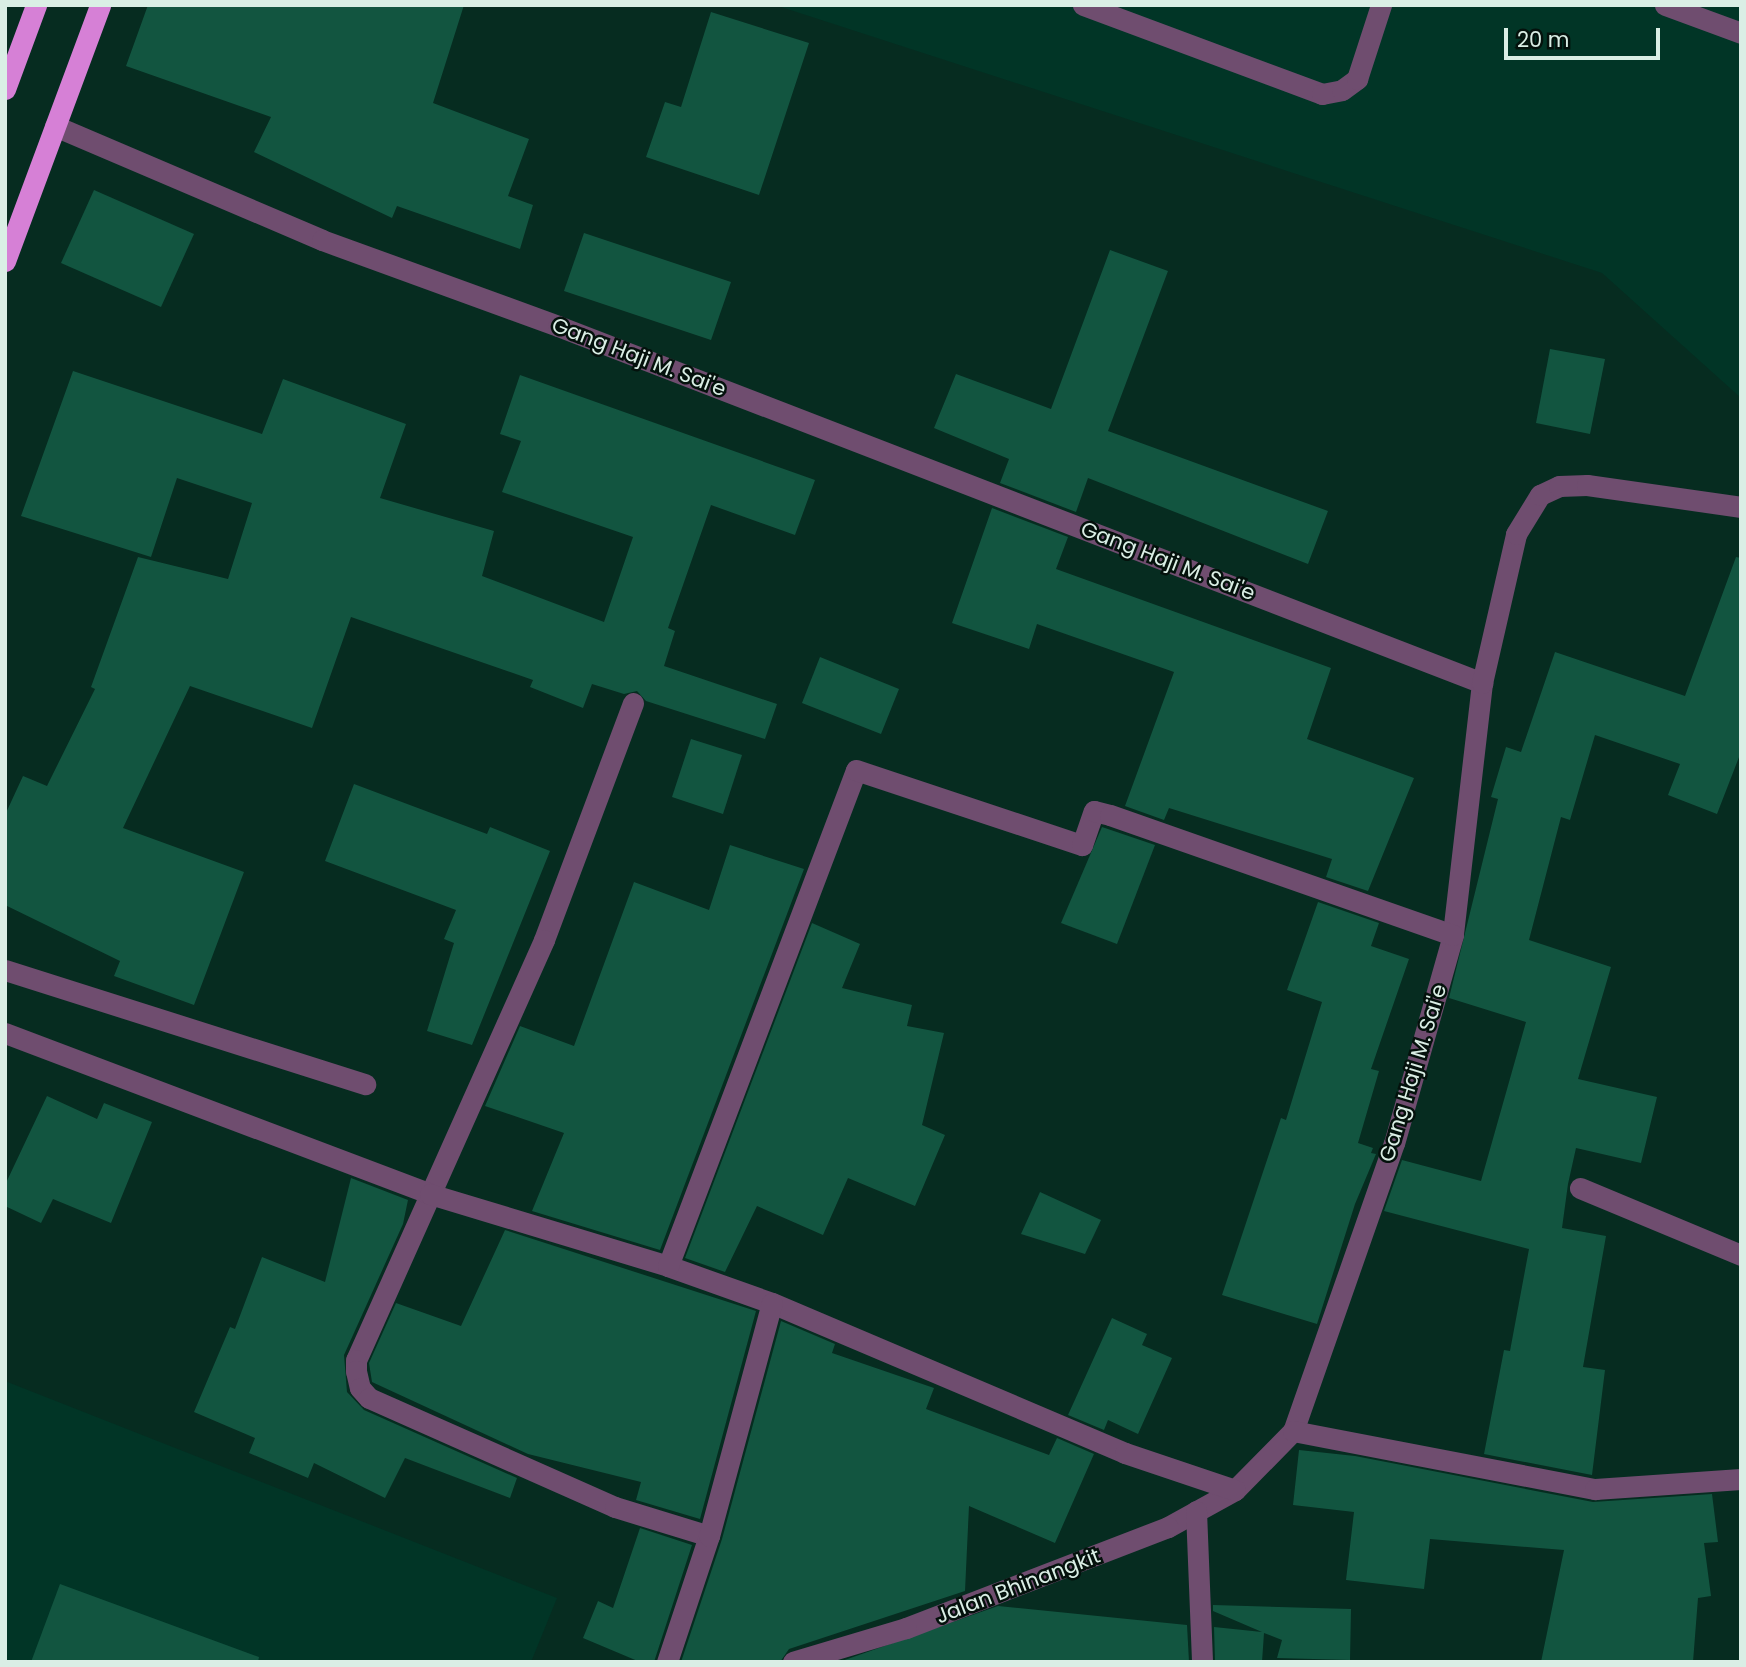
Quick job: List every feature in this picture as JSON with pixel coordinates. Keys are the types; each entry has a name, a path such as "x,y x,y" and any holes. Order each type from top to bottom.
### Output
{"highway":[{"path":"5,89 36,5"},
{"path":"5,261 100,5"}],"street":[{"path":"1083,5 1322,94 1342,90 1357,79 1381,5"},
{"path":"1665,5 1741,33"},
{"name":"Gang Haji M. Sai'e","path":"55,126 322,240 558,326 1482,682 1453,935 1394,1143 1293,1431 1236,1490"},
{"path":"1482,682 1516,534 1540,495 1559,486 1587,485 1741,507"},
{"path":"633,703 544,940 356,1360 360,1388 369,1398 615,1507 709,1536"},
{"path":"668,1266 856,770 1082,845 1094,811 1110,815 1453,935"},
{"path":"5,970 365,1084"},
{"path":"5,1033 430,1194 668,1266 772,1303 1125,1453 1236,1490"},
{"path":"1580,1188 1741,1255"},
{"path":"667,1662 709,1536 772,1303"},
{"path":"1293,1431 1595,1489 1741,1479"},
{"name":"Jalan Bhinangkit","path":"793,1662 906,1628 1075,1566 1236,1490"},
{"path":"1196,1511 1202,1662"}],"shaded area":[{"path":"775,5 1741,5 1741,398 1602,273"},
{"path":"5,1381 557,1598 531,1662 5,1662"}],"building":[{"path":"148,5 464,5 433,103 529,139 508,196 533,205 520,249 397,206 392,218 254,152 271,117 126,66"},
{"path":"711,12 809,43 759,195 646,157 665,102 681,107"},
{"path":"94,190 194,234 161,307 61,263"},
{"path":"584,233 731,282 711,340 564,291"},
{"path":"1110,250 1168,271 1108,431 1328,511 1308,564 1088,478 1076,512 1000,483 1009,459 934,428 956,374 1051,409"},
{"path":"1550,349 1605,359 1590,434 1536,423"},
{"path":"73,371 262,434 283,379 406,424 380,498 494,531 482,576 604,622 633,537 502,492 521,441 500,434 520,375 815,480 795,535 711,505 668,628 675,631 664,666 777,704 765,739 646,701 637,691 624,694 592,684 583,708 530,687 533,680 351,617 312,728 190,686 123,828 244,872 194,1005 114,976 120,961 5,905 5,815 23,776 47,786 95,689 91,687 138,557 228,579 252,503 177,478 151,557 21,516"},
{"path":"992,508 1068,537 1056,569 1331,668 1307,739 1414,778 1368,891 1326,877 1332,859 1169,808 1164,820 1125,806 1174,672 1037,624 1029,649 952,623"},
{"path":"1736,557 1741,558 1741,752 1717,814 1668,795 1680,764 1595,735 1570,820 1561,817 1529,940 1611,967 1578,1079 1657,1097 1641,1163 1576,1148 1568,1184 1562,1228 1606,1236 1583,1367 1605,1370 1592,1475 1484,1454 1504,1350 1510,1351 1529,1249 1384,1211 1402,1160 1481,1181 1526,1022 1449,998 1498,799 1491,797 1506,747 1521,752 1555,652 1685,696"},
{"path":"820,657 899,689 881,734 802,703"},
{"path":"691,739 742,755 723,814 672,797"},
{"path":"354,784 487,834 490,827 550,851 472,1045 427,1031 454,943 444,939 456,910 325,861"},
{"path":"1102,827 1155,845 1117,944 1061,923"},
{"path":"730,845 804,869 660,1250 532,1211 564,1133 485,1106 520,1026 574,1046 634,882 709,910"},
{"path":"1318,902 1379,923 1371,946 1409,959 1371,1069 1379,1071 1358,1143 1373,1148 1371,1153 1376,1154 1355,1204 1317,1324 1222,1295 1281,1118 1286,1120 1322,1002 1287,990"},
{"path":"812,923 860,944 842,988 912,1005 907,1026 944,1033 922,1125 945,1135 915,1206 848,1178 823,1235 757,1206 725,1272 685,1258"},
{"path":"47,1096 97,1119 104,1103 152,1122 111,1223 53,1199 41,1223 5,1206 5,1185"},
{"path":"351,1178 408,1200 403,1224 344,1355 347,1392 364,1410 517,1478 510,1498 405,1458 385,1498 314,1463 308,1478 249,1453 255,1438 194,1412 230,1327 235,1329 262,1257 325,1282"},
{"path":"1040,1192 1101,1220 1085,1254 1021,1234"},
{"path":"505,1230 756,1311 700,1519 636,1500 641,1482 528,1454 372,1382 369,1363 396,1303 461,1326"},
{"path":"1112,1318 1147,1334 1142,1345 1172,1358 1138,1434 1108,1420 1104,1430 1068,1415"},
{"path":"781,1321 835,1344 832,1353 934,1388 926,1409 1049,1455 1057,1438 1094,1454 1055,1543 969,1506 965,1591 789,1649 780,1662 681,1662 722,1539"},
{"path":"1299,1450 1355,1456 1593,1502 1712,1494 1718,1542 1704,1543 1711,1596 1698,1598 1693,1662 1541,1662 1564,1550 1430,1539 1424,1589 1346,1580 1354,1512 1293,1505"},
{"path":"640,1528 692,1545 654,1662 640,1662 583,1638 598,1601 613,1608"},
{"path":"60,1584 259,1657 258,1662 31,1662"},
{"path":"1213,1605 1351,1609 1350,1660 1277,1658 1282,1640 1264,1633 1262,1662 1215,1662 1214,1627 1262,1632 1213,1611"},
{"path":"998,1606 1187,1625 1189,1662 839,1662"}]}
